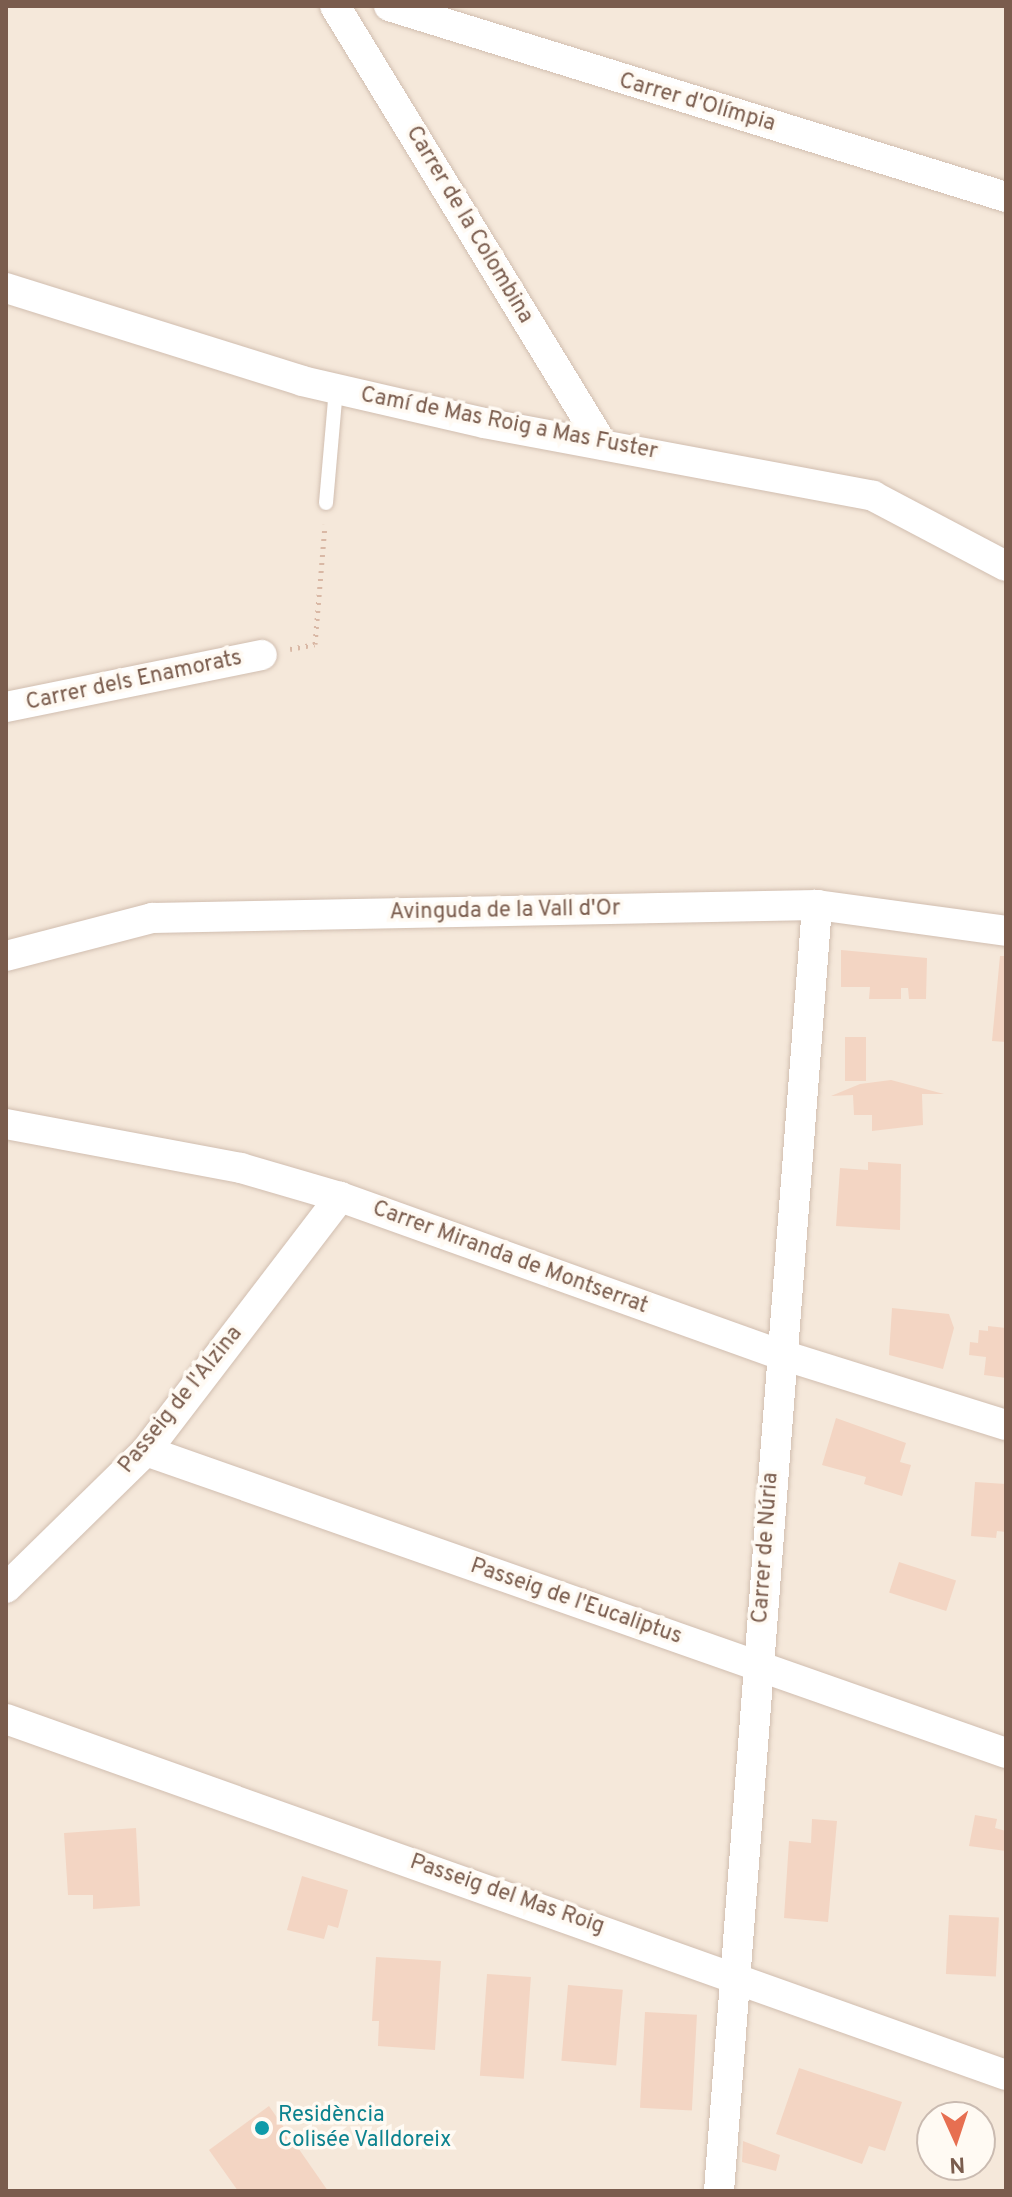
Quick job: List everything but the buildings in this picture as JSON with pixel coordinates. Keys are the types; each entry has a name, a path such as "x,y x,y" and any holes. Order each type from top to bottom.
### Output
{"street":[{"name":"Carrer de la Colombina","path":"335,6 603,445"},
{"name":"Carrer d'Olímpia","path":"389,6 1006,197"},
{"name":"Camí de Mas Roig a Mas Fuster","path":"6,288 336,388 603,445 873,496 1006,566"},
{"name":"Carrer dels Enamorats","path":"6,707 262,655"},
{"name":"Avinguda de la Vall d'Or","path":"6,956 152,918 817,905 1006,931"},
{"name":"Carrer de Núria","path":"719,2191 737,1976 779,1354 817,905"},
{"name":"Carrer Miranda de Montserrat","path":"6,1124 241,1168 340,1197 779,1354 1006,1425"},
{"name":"Passeig de l'Alzina","path":"6,1588 146,1451 340,1197"},
{"name":"Passeig de l'Eucaliptus","path":"146,1451 1006,1753"},
{"name":"Passeig del Mas Roig","path":"6,1719 737,1976 1006,2075"}],"lane":[{"path":"326,503 336,388"}],"path":[{"path":"262,655 315,644 326,503"}],"shaded area":[{"path":"6,6 1006,6 1006,2191 6,2191"}],"place":[{"name":"Residència Colisée Valldoreix","path":"262,2128"}]}
